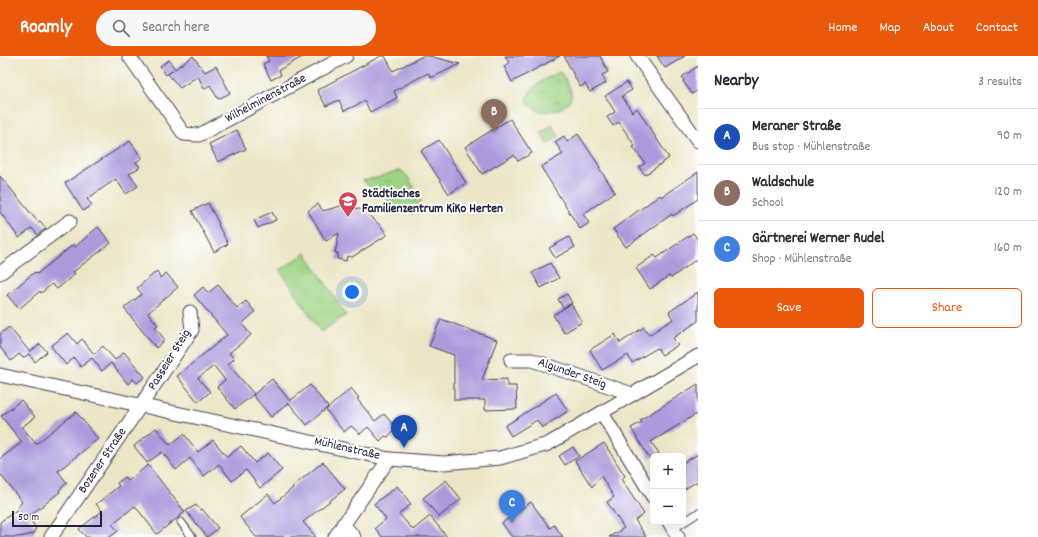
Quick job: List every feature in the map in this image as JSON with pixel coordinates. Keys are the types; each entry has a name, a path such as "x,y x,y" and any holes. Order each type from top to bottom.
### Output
{"street":[{"name":"Wilhelminenstraße","path":"129,56 184,134 199,135 346,56"},
{"path":"638,56 698,141"},
{"path":"0,274 70,221"},
{"name":"Passeier Steig","path":"140,405 192,330 190,312"},
{"name":"Mühlenstraße","path":"0,375 390,459 444,463 500,458 548,444 698,356"},
{"name":"Algunder Steig","path":"510,360 532,360 632,394"},
{"name":"Bozener Straße","path":"51,537 140,405"},
{"path":"602,413 650,492"},
{"path":"335,537 390,459"},
{"path":"343,524 354,537"}],"lane":[{"path":"673,529 698,514"},
{"path":"181,522 192,537"}],"green space":[{"path":"560,72 568,83 571,91 569,102 560,109 548,112 542,112 530,105 528,99 529,93 540,82"},
{"path":"552,125 559,136 547,144 541,133"},
{"path":"401,170 408,177 420,198 420,208 413,214 397,208 367,185 363,180 377,178"},
{"path":"306,253 346,315 321,332 280,270"}],"building":[{"path":"193,56 205,72 216,66 230,93 218,99 210,85 204,89 198,76 180,88 168,74 173,70 166,75 160,66 169,60 175,69"},
{"path":"266,56 304,56 279,70 281,75 271,80 263,64 269,61"},
{"path":"381,56 385,56 393,71 423,56 429,56 460,64 431,78 428,73 394,91 397,98 370,112 365,101 344,111 339,100 326,106 317,90"},
{"path":"505,56 560,56 512,82 504,66 509,63"},
{"path":"564,56 600,56 608,72 602,75 606,83 590,92 585,84 580,87"},
{"path":"657,56 685,56 665,68"},
{"path":"698,66 698,90 692,94 682,77"},
{"path":"627,82 632,90 622,96 632,112 637,108 669,158 645,175 639,167 645,163 633,147 635,146 619,122 613,126 607,117 615,112 605,96"},
{"path":"510,119 532,153 518,161 514,155 482,174 465,147"},
{"path":"237,130 246,149 218,162 209,144"},
{"path":"578,134 615,192 583,214 589,223 580,229 541,167 563,154 555,142 564,136 567,142"},
{"path":"439,140 466,183 449,194 421,151"},
{"path":"130,141 142,158 136,162 140,167 129,174 138,186 126,194 116,179 87,199 92,205 83,211 65,183"},
{"path":"698,172 698,199 673,216 672,214 626,247 613,229 660,195 661,197"},
{"path":"0,176 38,222 40,221 46,228 38,235 32,228 19,238 0,212"},
{"path":"208,203 228,244 214,252 192,211"},
{"path":"318,204 323,211 344,205 363,210 381,226 387,235 352,257 347,256 346,261 337,259 338,253 335,253 339,233 326,241 308,211"},
{"path":"272,212 276,220 258,228 254,220"},
{"path":"98,227 111,243 73,272 75,274 57,289 52,284 41,293 40,291 19,309 7,295 35,272 37,274 74,244 75,247"},
{"path":"693,233 698,240 698,258 671,278 669,276 650,289 636,268 654,255 657,258"},
{"path":"569,237 575,247 555,258 549,248"},
{"path":"550,263 559,278 541,288 532,273"},
{"path":"157,271 160,278 166,273 178,287 148,313 158,325 155,327 165,340 156,348 124,308 142,294 137,288"},
{"path":"218,285 237,308 246,301 255,312 242,324 251,335 229,353 234,359 228,364 254,394 235,409 217,387 225,380 214,366 198,378 210,392 198,402 177,376 227,335 194,295 203,287 208,293"},
{"path":"698,292 698,321 673,338 678,345 662,355 657,348 632,363 628,355 602,370 590,350 615,334 620,343 644,327 649,335 673,319 669,312"},
{"path":"567,294 572,303 563,308 558,299"},
{"path":"571,304 582,322 564,333 553,315"},
{"path":"441,319 497,340 482,380 507,379 507,386 516,386 517,409 485,410 485,400 454,400 454,355 429,346"},
{"path":"9,327 30,352 40,344 47,352 35,362 29,354 23,358 19,354 11,361 0,347 0,334"},
{"path":"68,333 77,344 82,339 94,354 103,346 115,360 124,352 145,377 137,383 133,379 128,384 111,363 102,371 92,358 81,367 74,358 66,365 51,346"},
{"path":"272,379 290,401 310,385 328,407 307,425 289,403 271,417 253,395"},
{"path":"698,384 698,413 651,442 659,453 650,453 650,459 631,428 642,422 640,420"},
{"path":"351,388 359,398 357,399 375,421 384,414 396,428 388,437 385,436 380,441 368,427 360,434 351,426 344,432 326,410"},
{"path":"556,393 568,411 542,428 537,420 511,436 505,426"},
{"path":"21,400 35,417 22,427 36,444 76,412 98,439 58,471 67,483 59,490 60,492 28,517 36,528 33,534 19,537 0,537 0,522 18,509 17,508 22,502 0,474 0,459 22,442 1,416"},
{"path":"156,428 170,445 184,434 198,452 213,440 227,457 241,446 255,463 268,453 282,470 260,488 246,470 232,481 219,464 204,476 190,458 176,470 162,452 147,463 134,446"},
{"path":"604,443 625,476 621,479 644,514 635,520 646,537 609,537 624,528 607,502 614,497 601,476 592,487 575,461"},
{"path":"573,447 579,456 565,465 559,456"},
{"path":"698,454 698,481 686,488 686,461"},
{"path":"323,462 345,489 303,522 316,537 256,537 240,517 268,494 275,503"},
{"path":"148,465 185,512 157,534 135,506 112,524 118,531 110,537 86,537 79,529 102,511 96,504 119,486 117,483 125,477 128,481"},
{"path":"446,480 461,499 439,517 423,498"},
{"path":"397,486 411,504 399,514 413,530 430,516 447,537 382,537 375,528 386,519 374,504"},
{"path":"531,502 550,528 554,525 563,537 512,537 502,523"},
{"path":"196,505 200,510 202,509 218,528 207,537 186,511"}],"place":[{"name":"Waldschule","path":"494,132"},
{"name":"Städtisches Familienzentrum KiKo Herten","path":"348,218"},
{"name":"Meraner Straße","path":"404,448"},
{"name":"Gärtnerei Werner Rudel","path":"512,523"}]}
